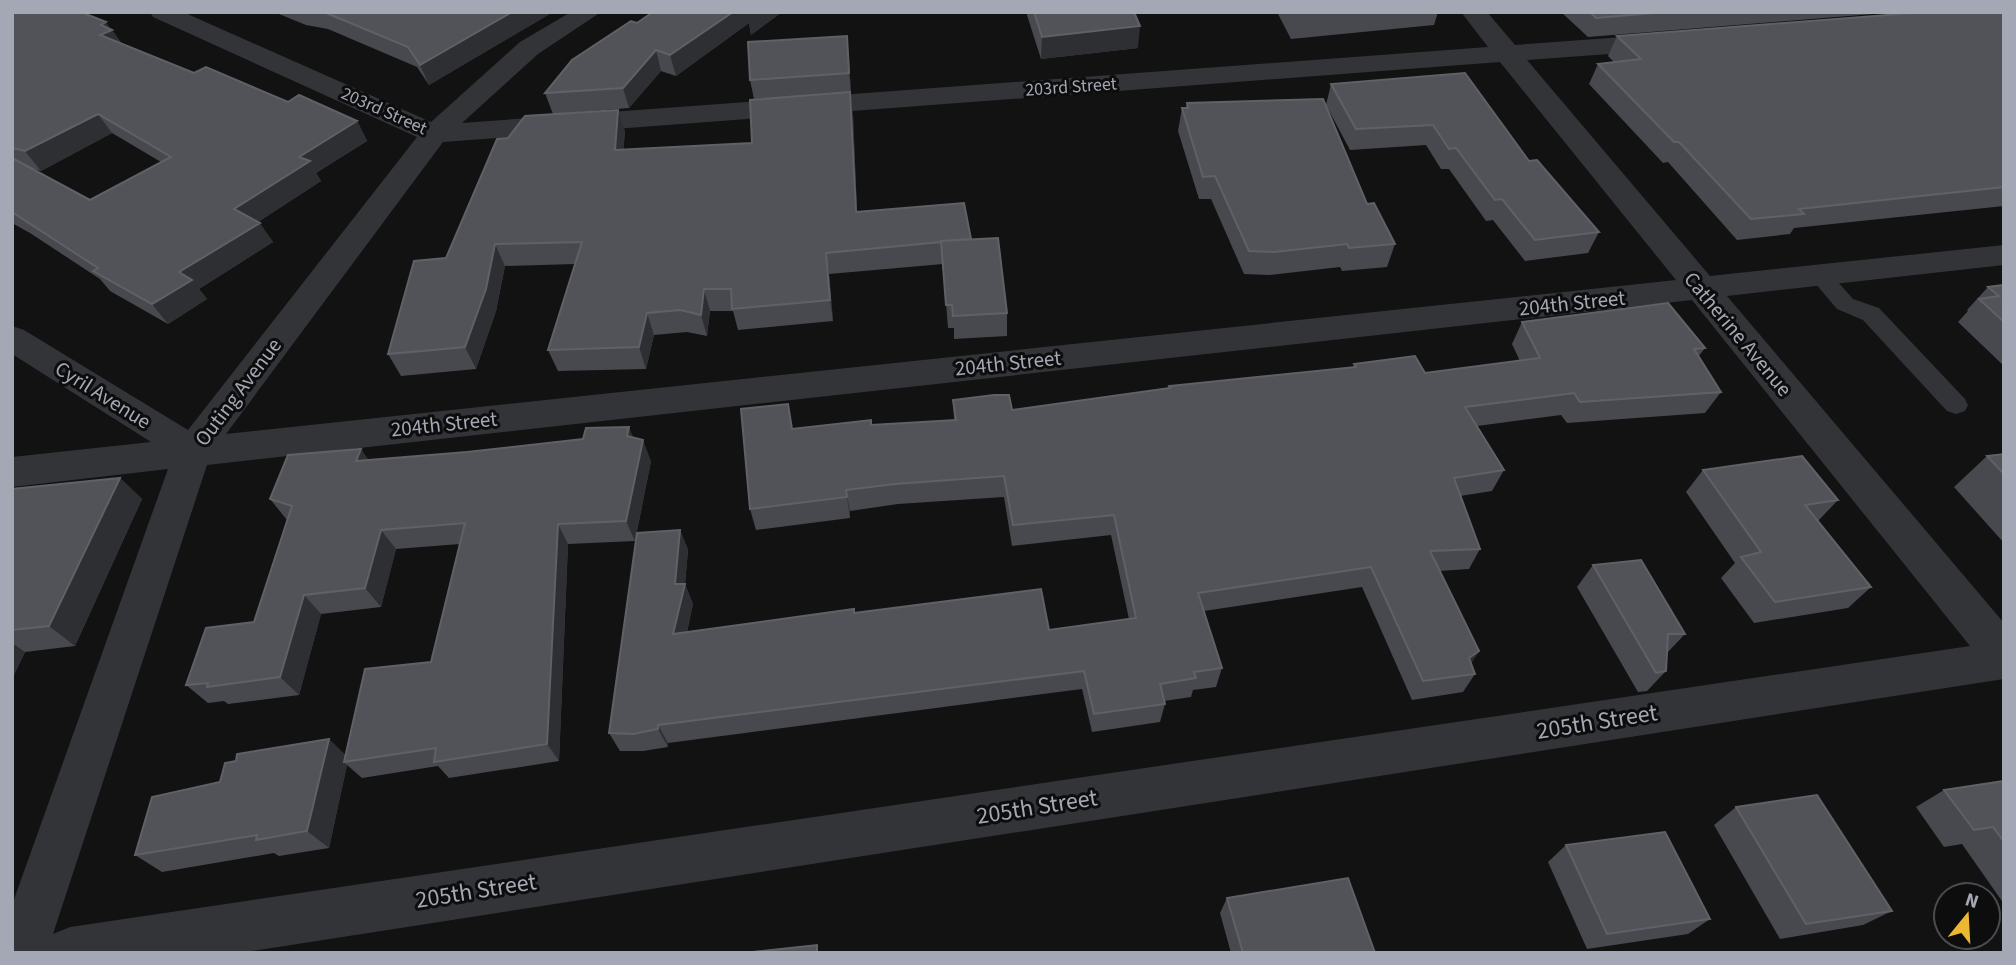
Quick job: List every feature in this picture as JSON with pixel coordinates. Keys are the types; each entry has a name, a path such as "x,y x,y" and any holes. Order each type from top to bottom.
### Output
{"street":[{"name":"203rd Street","path":"162,12 434,134 1687,40"},
{"name":"Outing Avenue","path":"20,953 193,451 434,134 529,48 589,12"},
{"name":"Catherine Avenue","path":"1474,12 2004,658"},
{"name":"204th Street","path":"12,472 2004,255"},
{"name":"Cyril Avenue","path":"12,338 193,451"},
{"name":"205th Street","path":"70,953 2004,658"}],"lane":[{"path":"1821,276 1845,304 1871,314 1956,405"}],"building":[{"path":"12,12 81,12 106,22 101,25 112,30 100,35 194,73 206,67 288,102 299,95 357,121 299,157 310,161 234,209 260,223 179,272 192,280 152,304 93,271 98,268 12,212 12,158 90,200 171,157 98,114 25,151 12,148"},
{"path":"324,12 512,12 420,65 408,47"},
{"path":"653,12 733,12 670,55 656,50 623,88 545,93 572,60 631,21 637,23"},
{"path":"1034,12 1134,12 1140,26 1042,37"},
{"path":"1590,12 1665,12 1596,18"},
{"path":"1926,12 2004,12 2004,187 1799,209 1804,214 1751,219 1679,142 1674,142 1598,64 1641,59 1617,36"},
{"path":"847,36 849,73 750,80 748,42"},
{"path":"1465,73 1529,161 1537,160 1599,232 1535,240 1502,199 1495,200 1456,148 1449,149 1433,125 1356,129 1331,84"},
{"path":"850,92 856,212 964,203 971,239 826,253 830,300 732,309 731,289 704,289 701,315 680,310 647,313 639,347 548,350 582,242 495,244 486,289 465,347 388,354 414,261 446,258 497,139 508,138 525,116 618,110 615,150 752,143 750,100"},
{"path":"1323,99 1367,204 1374,203 1395,244 1349,248 1347,244 1274,252 1249,251 1215,176 1203,177 1182,108 1188,108 1187,103"},
{"path":"998,238 1007,313 953,316 952,305 946,305 941,241"},
{"path":"2004,285 2004,322 1979,299 1999,296 1988,287"},
{"path":"1668,303 1705,348 1694,349 1721,392 1580,402 1574,393 1465,407 1504,470 1454,478 1480,549 1430,551 1479,651 1469,658 1475,674 1423,681 1371,567 1198,593 1222,668 1194,672 1196,678 1160,684 1165,704 1094,714 1084,671 658,725 658,729 633,734 609,733 637,533 680,530 675,584 685,584 673,634 854,609 854,613 1041,589 1049,630 1136,618 1114,515 1013,525 1004,476 846,490 847,497 750,509 741,409 788,404 792,429 871,420 871,425 956,420 953,400 994,395 1009,395 1012,410 1170,388 1169,386 1356,367 1354,364 1415,356 1425,373 1540,358 1522,322"},
{"path":"629,427 627,436 643,440 626,521 558,524 547,744 434,762 436,748 344,762 365,669 431,662 465,523 381,530 365,588 304,595 280,677 207,687 208,683 186,685 206,628 254,622 292,506 270,499 288,455 361,449 356,461 467,452 583,439 586,428"},
{"path":"2004,454 2004,474 1987,456"},
{"path":"1802,456 1838,500 1805,505 1871,587 1775,602 1741,557 1761,552 1703,470"},
{"path":"120,478 49,626 12,630 12,489"},
{"path":"1641,560 1685,634 1668,634 1666,671 1656,673 1593,565"},
{"path":"329,739 307,831 256,840 257,835 135,855 152,797 220,782 225,763 236,761 237,754"},
{"path":"2004,781 2004,842 1993,827 1974,830 1944,790"},
{"path":"1817,795 1892,911 1806,924 1736,807"},
{"path":"1665,832 1710,919 1607,934 1566,845"},
{"path":"1348,878 1375,953 1243,953 1227,898"},
{"path":"817,945 817,953 743,953"}]}
